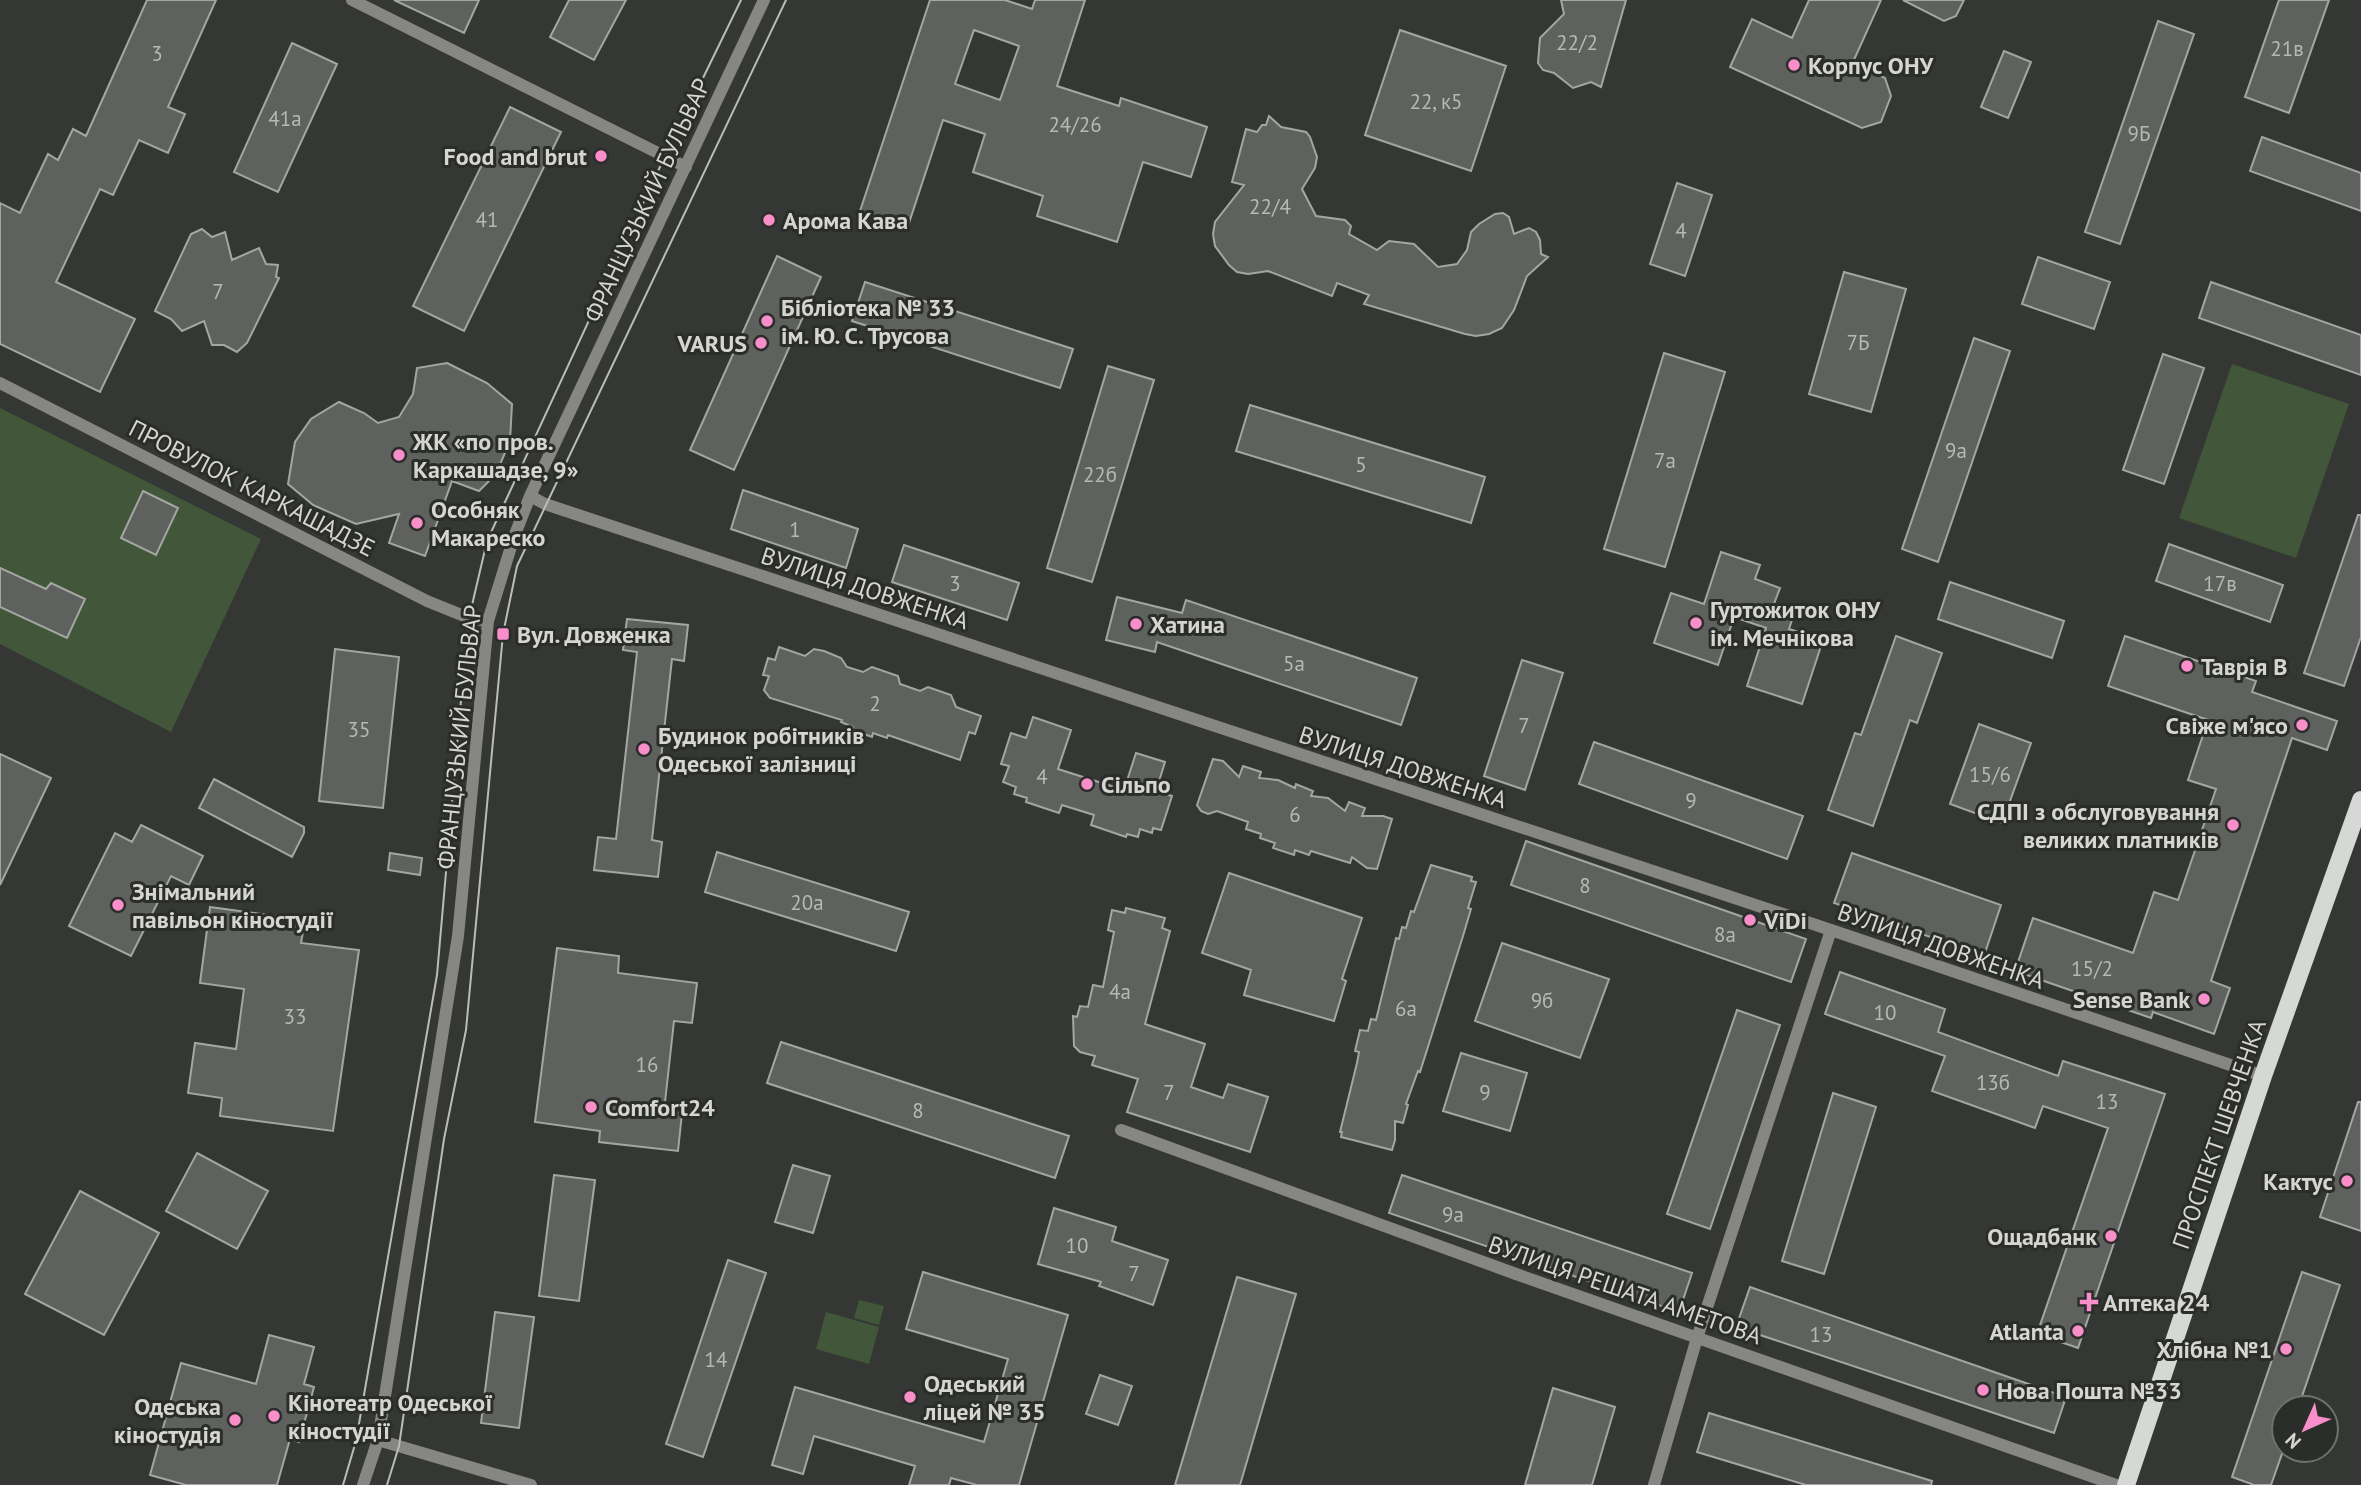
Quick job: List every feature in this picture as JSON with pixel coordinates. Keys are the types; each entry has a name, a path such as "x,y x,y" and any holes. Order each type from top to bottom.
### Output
{"main road":[{"name":"ПРОСПЕКТ ШЕВЧЕНКА","path":"2126,1485 2263,1076 2361,800"}],"street":[{"path":"352,0 686,167"},
{"name":"ФРАНЦУЗЬКИЙ БУЛЬВАР","path":"363,1485 378,1440 458,936 488,621 514,537 530,496 764,0"},
{"name":"ПРОВУЛОК КАРКАШАДЗЕ","path":"0,383 427,601 469,618 488,621"},
{"name":"ВУЛИЦЯ ДОВЖЕНКА","path":"530,496 545,504 2263,1076"},
{"path":"1654,1485 1697,1338 1831,930"},
{"name":"ВУЛИЦЯ РЕШАТА АМЕТОВА","path":"1121,1130 1516,1275 2116,1485"},
{"path":"378,1440 531,1485"}],"green space":[{"path":"2232,364 2349,404 2296,558 2179,518"},
{"path":"0,408 261,539 171,732 0,644"},
{"path":"859,1300 884,1306 879,1325 854,1318"},
{"path":"826,1312 879,1327 869,1364 816,1349"}],"building":[{"path":"147,0 216,0 168,107 185,114 168,153 139,140 113,195 100,189 56,282 135,319 100,392 0,344 0,203 20,213 48,154 58,160 73,129 86,136"},
{"path":"394,0 479,0 464,33"},
{"path":"569,0 626,0 594,60 550,37"},
{"path":"930,0 1005,0 1032,9 1035,0 1085,0 1057,86 1119,106 1121,98 1207,127 1191,177 1143,162 1117,242 1037,216 1043,196 973,172 985,134 943,120 908,226 860,211","holes":["974,30 1019,46 1000,100 955,84"]},
{"path":"1561,0 1626,0 1601,87 1591,82 1573,88 1554,73 1543,70 1538,63 1540,38 1564,14"},
{"name":"Корпус ОНУ","path":"1809,0 1881,0 1853,62 1885,78 1891,96 1881,122 1862,128 1730,67 1752,19 1792,38"},
{"path":"1903,0 1964,0 1956,16 1944,21"},
{"path":"2279,0 2329,0 2289,113 2245,97"},
{"path":"2158,21 2194,34 2120,244 2085,232"},
{"path":"1400,30 1506,66 1471,171 1365,135"},
{"path":"292,43 337,64 278,192 234,172"},
{"path":"2004,51 2031,62 2008,118 1981,107"},
{"path":"510,107 561,132 464,331 413,306"},
{"path":"1269,116 1281,127 1306,132 1310,137 1317,157 1315,168 1302,189 1316,216 1345,220 1351,226 1349,234 1377,250 1389,241 1414,244 1438,267 1457,264 1467,250 1471,232 1495,214 1503,213 1509,217 1514,234 1529,228 1536,232 1540,240 1541,254 1548,257 1527,276 1514,310 1502,328 1489,334 1465,334 1364,304 1369,295 1337,283 1332,296 1268,271 1248,274 1237,272 1229,265 1215,246 1215,222 1244,185 1232,182 1246,129 1257,132 1262,125 1266,125"},
{"path":"2262,137 2361,173 2361,211 2250,171"},
{"path":"1677,183 1712,195 1685,276 1650,264"},
{"path":"202,229 212,237 225,232 232,260 259,248 266,264 278,265 276,277 279,278 247,343 237,352 224,345 212,345 204,321 182,331 171,319 155,311 191,234"},
{"path":"777,256 821,277 734,470 690,450"},
{"path":"2038,257 2110,282 2094,329 2022,304"},
{"path":"1844,272 1906,289 1871,412 1809,394"},
{"path":"865,282 1073,349 1060,388 852,321"},
{"path":"2211,282 2361,335 2361,375 2199,318"},
{"name":"Гуртожиток ОНУ ім. Мечнікова","path":"1974,338 2010,351 1938,562 1902,549"},
{"path":"1664,353 1725,372 1665,567 1604,549"},
{"path":"2163,354 2204,368 2164,484 2123,470"},
{"name":"ЖК «по пров. Каркашадзе, 9»","path":"447,363 487,383 512,404 510,441 496,474 479,491 452,481 425,556 389,543 399,514 356,524 313,505 288,484 295,442 311,419 339,402 364,413 378,423 399,417 413,394 417,368"},
{"path":"1108,366 1154,380 1092,582 1047,568"},
{"path":"1250,405 1485,477 1471,523 1236,451"},
{"path":"743,490 858,529 846,568 731,529"},
{"path":"143,491 178,508 156,555 121,538"},
{"path":"2358,515 2361,515 2361,637 2344,686 2304,673"},
{"path":"2169,544 2283,585 2270,622 2156,581"},
{"path":"904,545 1019,583 1007,620 892,582"},
{"name":"Гуртожиток ОНУ ім. Мечнікова","path":"1721,552 1760,565 1755,579 1780,588 1774,604 1795,611 1789,629 1823,640 1802,704 1747,686 1766,628 1734,617 1718,665 1654,643 1671,593 1704,604"},
{"path":"0,568 46,589 51,583 85,599 67,638 0,607"},
{"path":"1950,582 2064,621 2052,658 1938,619"},
{"path":"1117,597 1182,613 1186,600 1417,678 1401,725 1157,642 1155,652 1106,640"},
{"name":"Будинок робітників Одеської залізниці","path":"627,619 688,625 684,661 672,659 652,840 662,842 658,877 594,870 598,837 616,839 637,652 623,650"},
{"path":"1896,636 1942,653 1917,723 1910,720 1873,826 1828,810 1855,733 1861,735"},
{"path":"2125,636 2256,681 2252,692 2337,721 2327,750 2292,738 2211,981 2230,988 2214,1034 2153,1012 2151,1018 2015,971 2033,918 2133,953 2154,892 2178,900 2216,789 2188,780 2208,720 2108,686"},
{"path":"779,647 805,656 814,649 824,651 841,658 847,667 863,672 872,667 898,676 900,684 920,691 928,687 951,695 956,707 981,716 975,734 969,732 960,760 888,735 887,738 873,733 872,737 852,730 853,727 841,722 842,720 770,698 764,690 769,676 763,675 768,658 775,660"},
{"path":"335,649 399,657 383,808 319,801"},
{"path":"1522,660 1563,673 1525,790 1484,776"},
{"path":"1033,717 1071,730 1058,769 1124,790 1136,753 1165,762 1156,791 1172,796 1161,830 1153,828 1152,833 1140,829 1138,837 1127,834 1126,837 1091,825 1094,815 1062,805 1059,813 1026,802 1027,798 1014,794 1016,787 1003,782 1009,766 1001,764 1011,733 1026,738"},
{"path":"1979,724 2031,743 2002,823 1950,804"},
{"path":"1594,742 1803,816 1787,859 1579,784"},
{"path":"0,754 51,778 0,885"},
{"path":"1213,759 1223,761 1239,777 1243,766 1261,772 1259,778 1278,780 1295,788 1296,784 1313,791 1311,796 1328,798 1345,811 1349,802 1365,808 1362,816 1392,819 1377,869 1367,868 1352,857 1350,863 1311,851 1309,855 1295,850 1294,855 1273,848 1275,843 1246,829 1248,822 1217,811 1208,814 1201,811 1197,805"},
{"path":"214,779 304,827 304,833 292,857 199,808"},
{"name":"Знімальний павільон кіностудії","path":"141,825 203,856 189,885 171,876 131,956 69,926 115,833 132,842"},
{"path":"1526,841 1806,939 1791,982 1511,885"},
{"path":"717,852 909,912 896,951 705,892"},
{"path":"390,853 422,858 420,875 388,870"},
{"path":"1852,853 2001,905 1984,956 1834,903"},
{"path":"1431,865 1472,877 1471,881 1476,882 1463,936 1420,1072 1418,1071 1406,1104 1408,1105 1403,1123 1395,1121 1392,1150 1341,1137 1340,1132 1357,1063 1359,1052 1355,1051 1360,1030 1368,1031 1371,1019 1376,1020 1396,938 1399,939 1402,927 1406,928 1411,911 1414,912"},
{"path":"1229,873 1362,918 1342,979 1346,981 1334,1021 1244,995 1251,970 1202,953"},
{"path":"210,907 305,920 301,943 359,950 333,1131 220,1116 222,1098 188,1093 195,1043 236,1049 244,989 200,983"},
{"path":"1126,908 1165,918 1162,928 1170,931 1145,1024 1205,1044 1191,1087 1223,1098 1228,1084 1268,1097 1250,1152 1127,1112 1138,1079 1092,1065 1095,1056 1080,1052 1074,1046 1073,1016 1077,1017 1080,1006 1088,1007 1093,985 1103,987 1114,932 1108,930 1112,910 1125,913"},
{"path":"1502,943 1609,979 1580,1058 1475,1021"},
{"path":"557,948 619,956 618,973 697,983 692,1023 674,1021 664,1111 682,1113 678,1151 599,1142 600,1131 535,1122"},
{"path":"1840,972 1945,1009 1938,1032 2058,1076 2063,1061 2165,1094 2078,1348 2037,1334 2108,1128 2043,1106 2035,1128 1932,1091 1945,1056 1825,1014"},
{"path":"1737,1010 1780,1025 1710,1229 1667,1214"},
{"path":"781,1042 1069,1136 1055,1178 767,1083"},
{"path":"1461,1053 1527,1073 1510,1131 1443,1111"},
{"path":"1833,1093 1876,1107 1824,1274 1782,1261"},
{"path":"2358,1102 2361,1102 2361,1231 2320,1217"},
{"path":"197,1153 268,1191 237,1249 166,1211"},
{"path":"793,1165 830,1176 813,1233 775,1222"},
{"path":"554,1175 595,1180 579,1301 539,1296"},
{"path":"1402,1175 1692,1273 1679,1312 1389,1213"},
{"path":"80,1191 159,1233 104,1335 25,1294"},
{"path":"1054,1208 1116,1227 1112,1241 1168,1260 1153,1305 1099,1286 1101,1282 1038,1264"},
{"path":"728,1260 766,1273 703,1457 666,1444"},
{"path":"923,1272 1068,1315 1019,1485 977,1485 951,1478 949,1485 909,1485 915,1466 814,1436 803,1474 772,1465 795,1387 984,1442 1008,1359 906,1329"},
{"path":"2302,1272 2340,1285 2303,1394 2270,1394 2270,1464 2278,1464 2271,1485 2254,1485 2232,1477"},
{"path":"1237,1277 1296,1294 1240,1485 1175,1485"},
{"path":"1750,1287 2066,1397 2054,1433 1736,1327"},
{"path":"495,1312 534,1317 519,1428 481,1423"},
{"name":"Одеська кіностудія","path":"269,1335 314,1347 304,1384 314,1387 299,1442 290,1439 277,1485 186,1485 150,1475 181,1363 256,1384"},
{"path":"1100,1375 1132,1386 1118,1425 1086,1414"},
{"path":"1553,1388 1615,1407 1592,1485 1525,1485"},
{"path":"1709,1413 1932,1481 1931,1485 1806,1485 1697,1452"}],"tram line":[{"path":"343,1485 356,1441 437,975 466,643 469,618 487,541 665,156 741,0"},
{"path":"387,1485 399,1446 444,1139 466,1030 503,634 517,566 786,0"}],"place":[{"name":"Корпус ОНУ","path":"1794,65"},
{"name":"Food and brut","path":"601,156"},
{"name":"Арома Кава","path":"769,220"},
{"name":"Бібліотека № 33 ім. Ю. С. Трусова","path":"767,321"},
{"name":"VARUS","path":"761,343"},
{"name":"ЖК «по пров. Каркашадзе, 9»","path":"399,455"},
{"name":"Особняк Макареско","path":"417,523"},
{"name":"Гуртожиток ОНУ ім. Мечнікова","path":"1696,623"},
{"name":"Хатина","path":"1136,624"},
{"name":"Вул. Довженка","path":"503,634"},
{"name":"Таврія В","path":"2187,666"},
{"name":"Свіже м'ясо","path":"2302,725"},
{"name":"Будинок робітників Одеської залізниці","path":"644,749"},
{"name":"Сільпо","path":"1087,784"},
{"name":"СДПІ з обслуговування великих платників","path":"2233,825"},
{"name":"Знімальний павільон кіностудії","path":"118,905"},
{"name":"ViDi","path":"1750,920"},
{"name":"Sense Bank","path":"2204,999"},
{"name":"Comfort24","path":"591,1107"},
{"name":"Кактус","path":"2347,1181"},
{"name":"Ощадбанк","path":"2111,1236"},
{"name":"Аптека 24","path":"2089,1302"},
{"name":"Atlanta","path":"2078,1331"},
{"name":"Хлібна №1","path":"2286,1349"},
{"name":"Нова Пошта №33","path":"1983,1390"},
{"name":"Одеський ліцей № 35","path":"910,1397"},
{"name":"Кінотеатр Одеської кіностудії","path":"274,1416"},
{"name":"Одеська кіностудія","path":"235,1420"}]}
